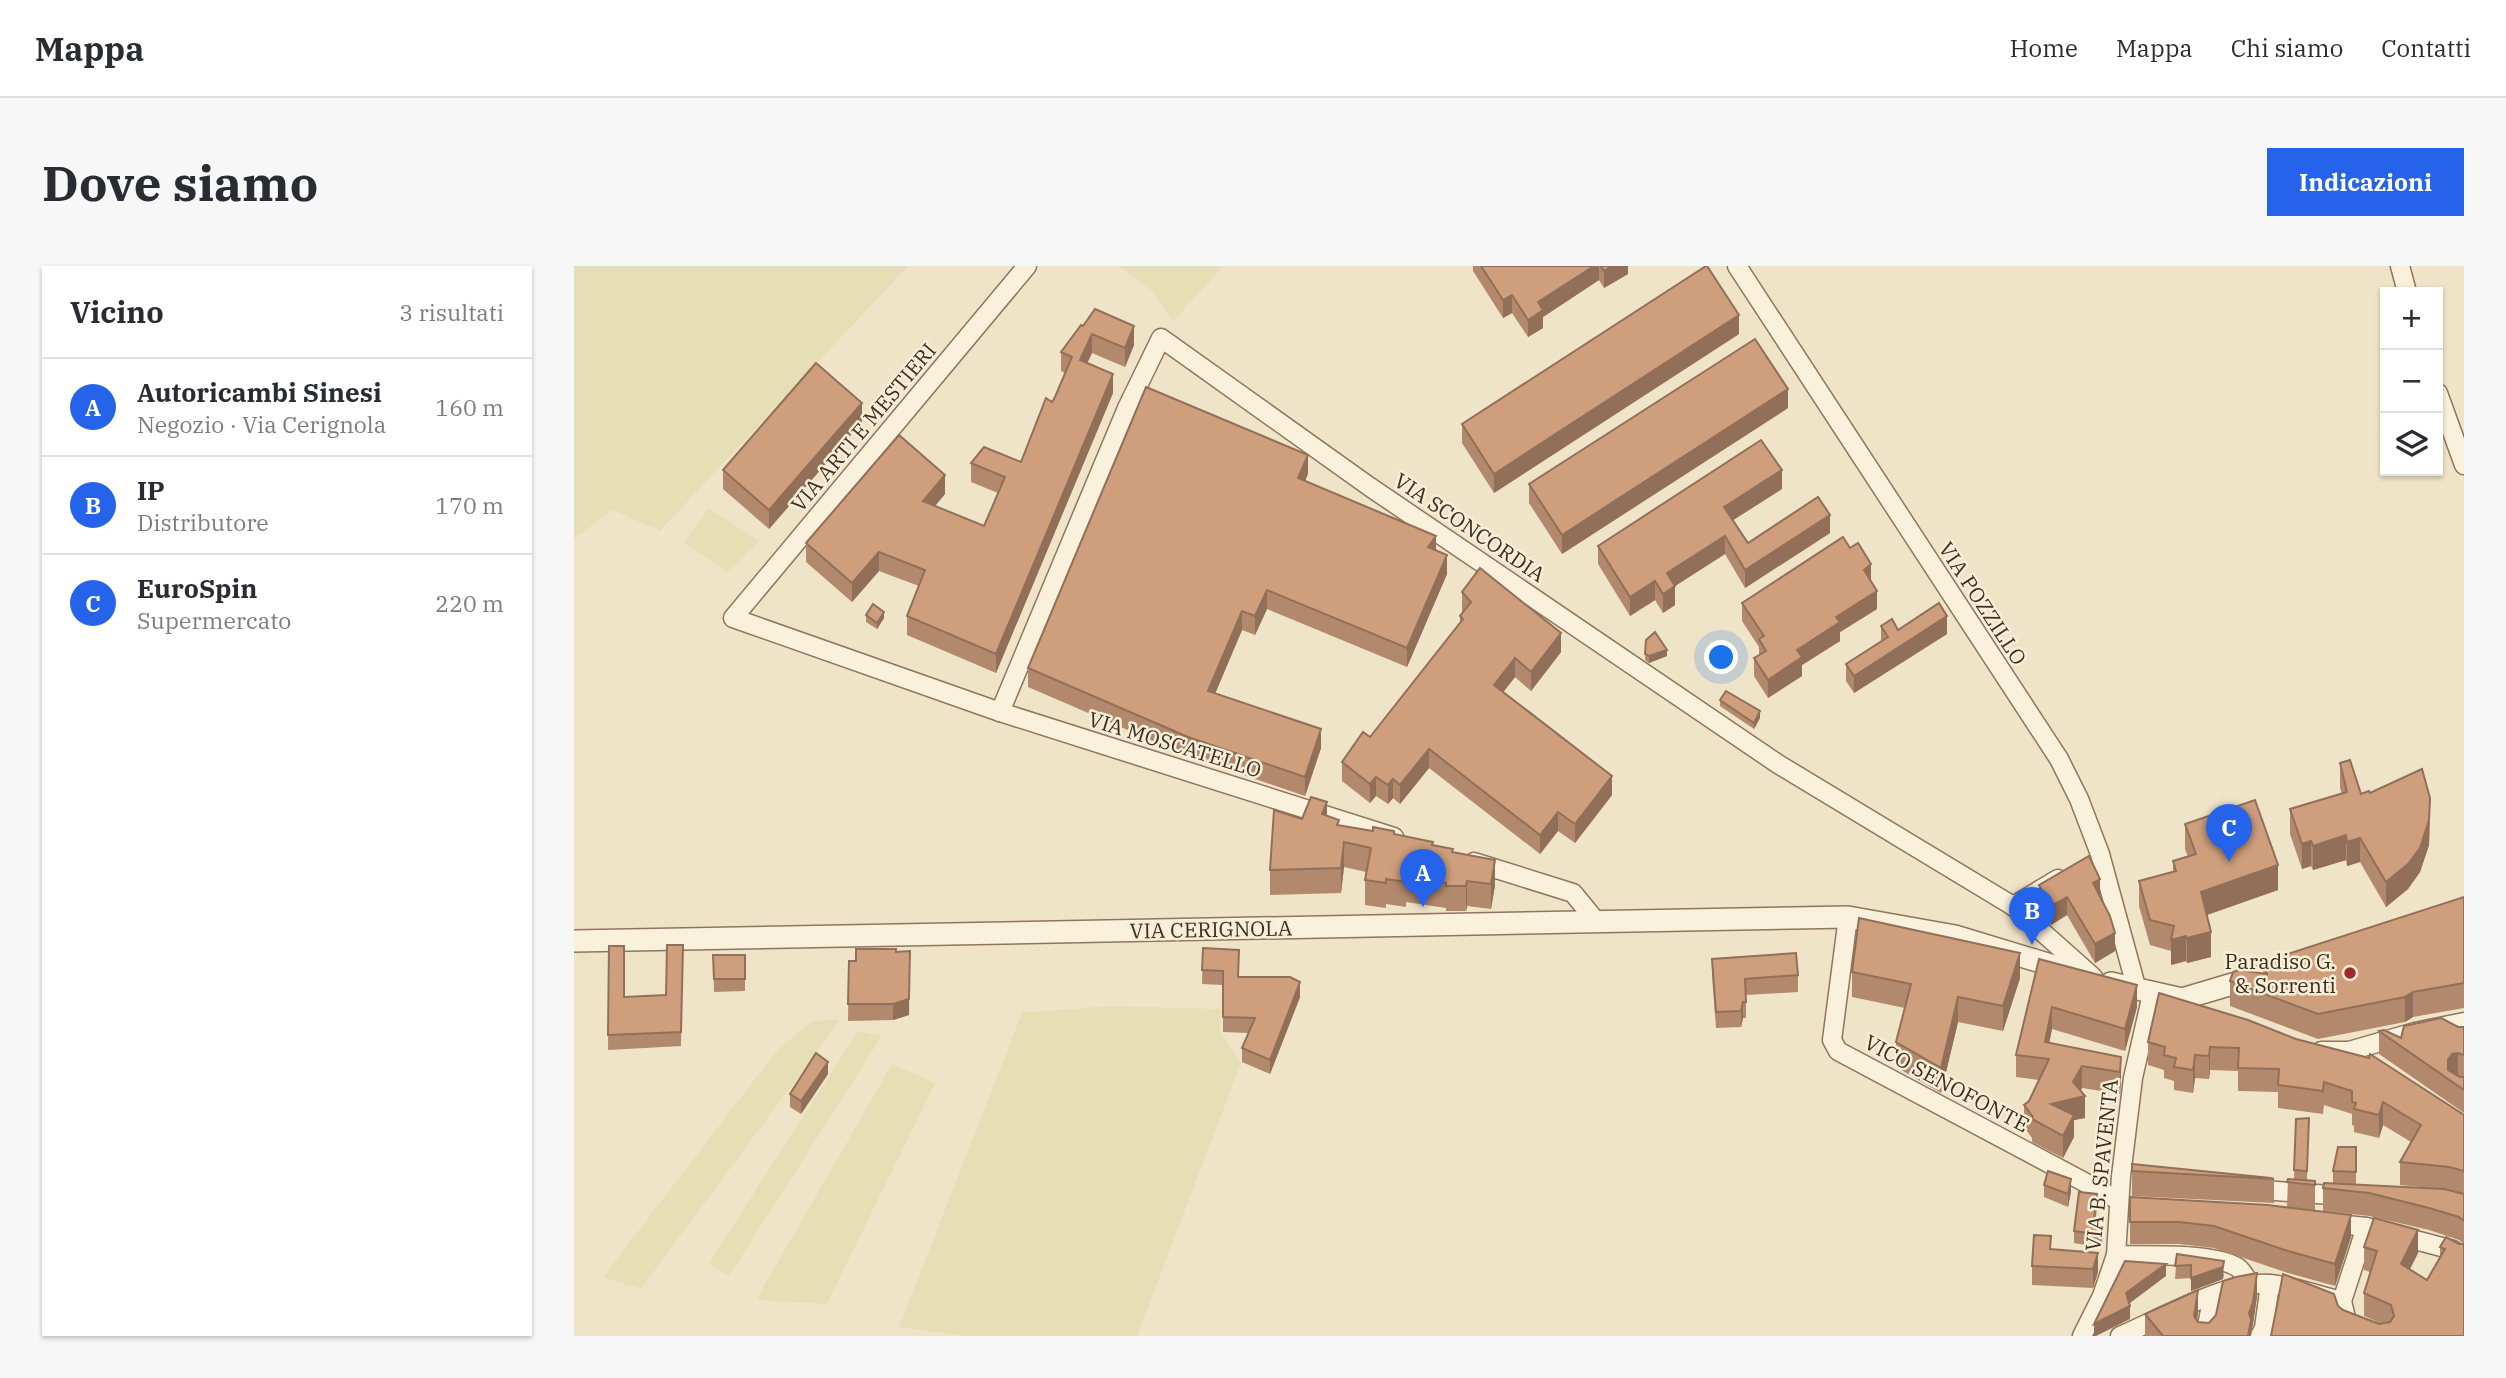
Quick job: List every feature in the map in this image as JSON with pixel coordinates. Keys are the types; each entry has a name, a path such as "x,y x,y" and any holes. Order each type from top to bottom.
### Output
{"street":[{"name":"VIA ARTI E MESTIERI","path":"733,618 1027,266"},
{"name":"VIA POZZILLO","path":"1737,266 2059,759 2079,799 2089,860 2145,992"},
{"path":"2400,266 2406,287"},
{"name":"VIA SCONCORDIA","path":"1000,712 1127,408 1161,338 1370,486 1779,764 2013,906 2093,978"},
{"path":"2443,407 2464,465"},
{"name":"VIA MOSCATELLO","path":"733,618 1000,712 1413,843"},
{"path":"1453,855 1573,893 1596,921"},
{"path":"2013,906 2089,860"},
{"name":"VIA CERIGNOLA","path":"574,941 1848,917 1955,936 2093,978 2182,999"},
{"name":"VICO SENOFONTE","path":"1848,917 1832,1040 1838,1051 2123,1205"},
{"path":"2182,999 2274,970"},
{"name":"VIA B. SPAVENTA","path":"2082,1336 2102,1296 2116,1255 2127,1177 2133,1078 2145,992"},
{"path":"2182,999 2206,1009"},
{"path":"2301,1046 2313,1051 2349,1051 2458,1023 2458,1037 2464,1040"},
{"path":"2349,1051 2371,1065"},
{"path":"2231,1188 2366,1197"},
{"path":"2311,1221 2366,1227 2453,1250 2464,1257"},
{"path":"2366,1227 2342,1301 2347,1322 2383,1336"},
{"path":"2116,1255 2186,1257 2226,1262 2243,1272 2250,1284"},
{"path":"2120,1336 2213,1295 2250,1284 2270,1284 2342,1301"},
{"path":"2260,1336 2264,1328 2270,1284"},
{"path":"2205,1336 2213,1295"}],"shaded area":[{"path":"574,266 908,266 660,531 613,510 574,539"},
{"path":"1119,266 1224,266 1173,321 1152,291"},
{"path":"709,508 759,541 728,573 684,542"},
{"path":"1110,1006 1221,1009 1220,1032 1241,1063 1137,1336 966,1336 899,1327 1022,1013"},
{"path":"840,1020 641,1289 603,1277 778,1049 813,1021"},
{"path":"858,1031 882,1036 729,1276 709,1263"},
{"path":"892,1064 935,1083 827,1304 756,1300"}],"building":[{"path":"1481,266 1594,266 1538,302 1543,310 1528,320 1512,295 1503,300"},
{"path":"1706,266 1739,315 1494,474 1462,424"},
{"path":"1095,309 1134,326 1125,348 1092,334 1080,360 1113,374 996,654 907,616 925,570 879,552 852,583 806,543 899,435 945,475 923,501 984,526 1005,477 971,463 984,447 1021,462 1046,398 1052,402 1072,357 1061,352"},
{"path":"1755,339 1788,389 1562,535 1529,484"},
{"path":"816,363 862,403 769,510 723,470"},
{"path":"1146,387 1308,455 1298,478 1436,536 1428,547 1447,555 1407,648 1267,590 1255,616 1242,611 1208,691 1321,729 1305,777 1188,737 1028,668"},
{"path":"1761,440 1782,470 1724,507 1748,543 1818,497 1830,515 1745,570 1725,536 1667,573 1675,586 1663,594 1655,581 1630,597 1598,546"},
{"path":"1843,537 1850,548 1858,543 1871,564 1864,570 1877,591 1836,617 1840,622 1797,650 1802,657 1768,680 1754,658 1766,651 1759,639 1764,636 1742,603"},
{"path":"1480,568 1561,633 1531,672 1515,658 1494,685 1612,776 1575,824 1558,812 1540,835 1429,749 1400,785 1393,779 1388,785 1376,777 1370,784 1342,762 1363,732 1370,737 1463,619 1460,616 1471,602 1462,592"},
{"path":"1939,603 1947,616 1854,676 1846,664 1888,637 1881,626 1892,619 1898,630"},
{"path":"873,604 884,612 877,623 866,615"},
{"path":"1655,632 1667,650 1649,656 1645,654 1646,640"},
{"path":"1726,691 1760,711 1754,723 1720,700"},
{"path":"2350,760 2361,794 2370,793 2422,769 2430,798 2429,820 2420,848 2408,864 2386,882 2360,838 2347,842 2346,835 2313,846 2311,841 2302,844 2290,809 2347,792 2340,763"},
{"path":"1311,797 1327,802 1322,814 1339,820 1337,825 1373,831 1373,827 1394,831 1394,834 1453,849 1452,852 1495,860 1491,884 1467,881 1466,886 1446,886 1446,883 1406,878 1406,882 1386,879 1386,883 1365,880 1371,848 1344,842 1341,868 1270,870 1274,810 1302,819"},
{"path":"2255,800 2278,865 2201,892 2211,932 2171,940 2174,926 2150,920 2139,881 2176,871 2173,861 2196,854 2185,824"},
{"path":"2089,856 2100,879 2093,883 2110,916 2115,933 2095,944 2067,897 2051,906 2039,885"},
{"path":"2464,897 2464,983 2318,1014 2230,981 2233,972 2239,970 2267,974 2263,962"},
{"path":"1859,918 2020,953 2003,1006 1958,997 1941,1068 1896,1042 1911,984 1852,972"},
{"path":"667,945 683,945 681,1032 608,1035 609,946 624,946 624,997 666,995"},
{"path":"1203,948 1239,950 1238,977 1290,977 1300,982 1270,1060 1242,1048 1255,1018 1223,1017 1223,971 1202,970"},
{"path":"856,949 910,951 909,999 893,1004 848,1004 849,961 856,961"},
{"path":"1796,953 1798,975 1745,979 1746,1002 1743,1002 1741,1011 1716,1012 1712,959"},
{"path":"713,955 745,955 745,979 714,979"},
{"path":"2039,959 2137,985 2125,1029 2052,1007 2045,1042 2121,1057 2120,1072 2082,1066 2073,1082 2085,1096 2051,1104 2074,1115 2063,1136 2032,1119 2024,1105 2029,1101 2049,1059 2016,1055"},
{"path":"2159,993 2248,1020 2296,1039 2369,1058 2370,1054 2464,1115 2464,1171 2400,1162 2421,1125 2383,1102 2379,1115 2354,1109 2356,1103 2352,1102 2352,1091 2324,1082 2323,1091 2278,1085 2279,1069 2238,1068 2239,1048 2210,1047 2209,1056 2195,1055 2193,1070 2174,1067 2176,1058 2164,1055 2165,1047 2148,1042"},
{"path":"2441,1018 2458,1027 2464,1027 2464,1055 2452,1054 2448,1060 2448,1070 2464,1077 2464,1090 2379,1031 2384,1030 2401,1038 2404,1026"},
{"path":"816,1053 828,1062 801,1101 790,1094"},
{"path":"2309,1118 2307,1171 2294,1170 2296,1119"},
{"path":"2338,1147 2356,1147 2356,1172 2333,1171"},
{"path":"2132,1164 2271,1178 2274,1179 2132,1171"},
{"path":"2048,1171 2071,1179 2068,1194 2044,1185"},
{"path":"2288,1179 2315,1181 2315,1185 2287,1182"},
{"path":"2324,1183 2444,1189 2464,1194 2464,1221 2429,1208 2369,1193 2323,1188"},
{"path":"2079,1192 2097,1194 2094,1218 2103,1220 2102,1235 2074,1231"},
{"path":"2130,1197 2268,1205 2351,1215 2335,1264 2214,1226 2179,1222 2130,1222"},
{"path":"2374,1218 2418,1230 2401,1264 2427,1280 2445,1249 2440,1247 2446,1237 2464,1244 2464,1336 2271,1336 2283,1274 2334,1294 2338,1306 2343,1310 2379,1324 2390,1322 2394,1316 2391,1305 2364,1293 2377,1251 2364,1247"},
{"path":"2034,1235 2051,1236 2050,1249 2098,1253 2093,1269 2032,1266"},
{"path":"2177,1254 2224,1261 2223,1267 2191,1278 2191,1265 2175,1266"},
{"path":"2125,1261 2166,1264 2126,1293 2130,1306 2094,1324"},
{"path":"2257,1273 2249,1313 2251,1320 2248,1336 2163,1336 2145,1314 2198,1290 2194,1316 2198,1322 2209,1323 2216,1315 2223,1281"}],"place":[{"name":"EuroSpin","path":"2229,862"},
{"name":"Autoricambi Sinesi","path":"1423,907"},
{"name":"IP","path":"2032,945"},
{"name":"Paradiso G. & Sorrenti","path":"2350,973"}]}
